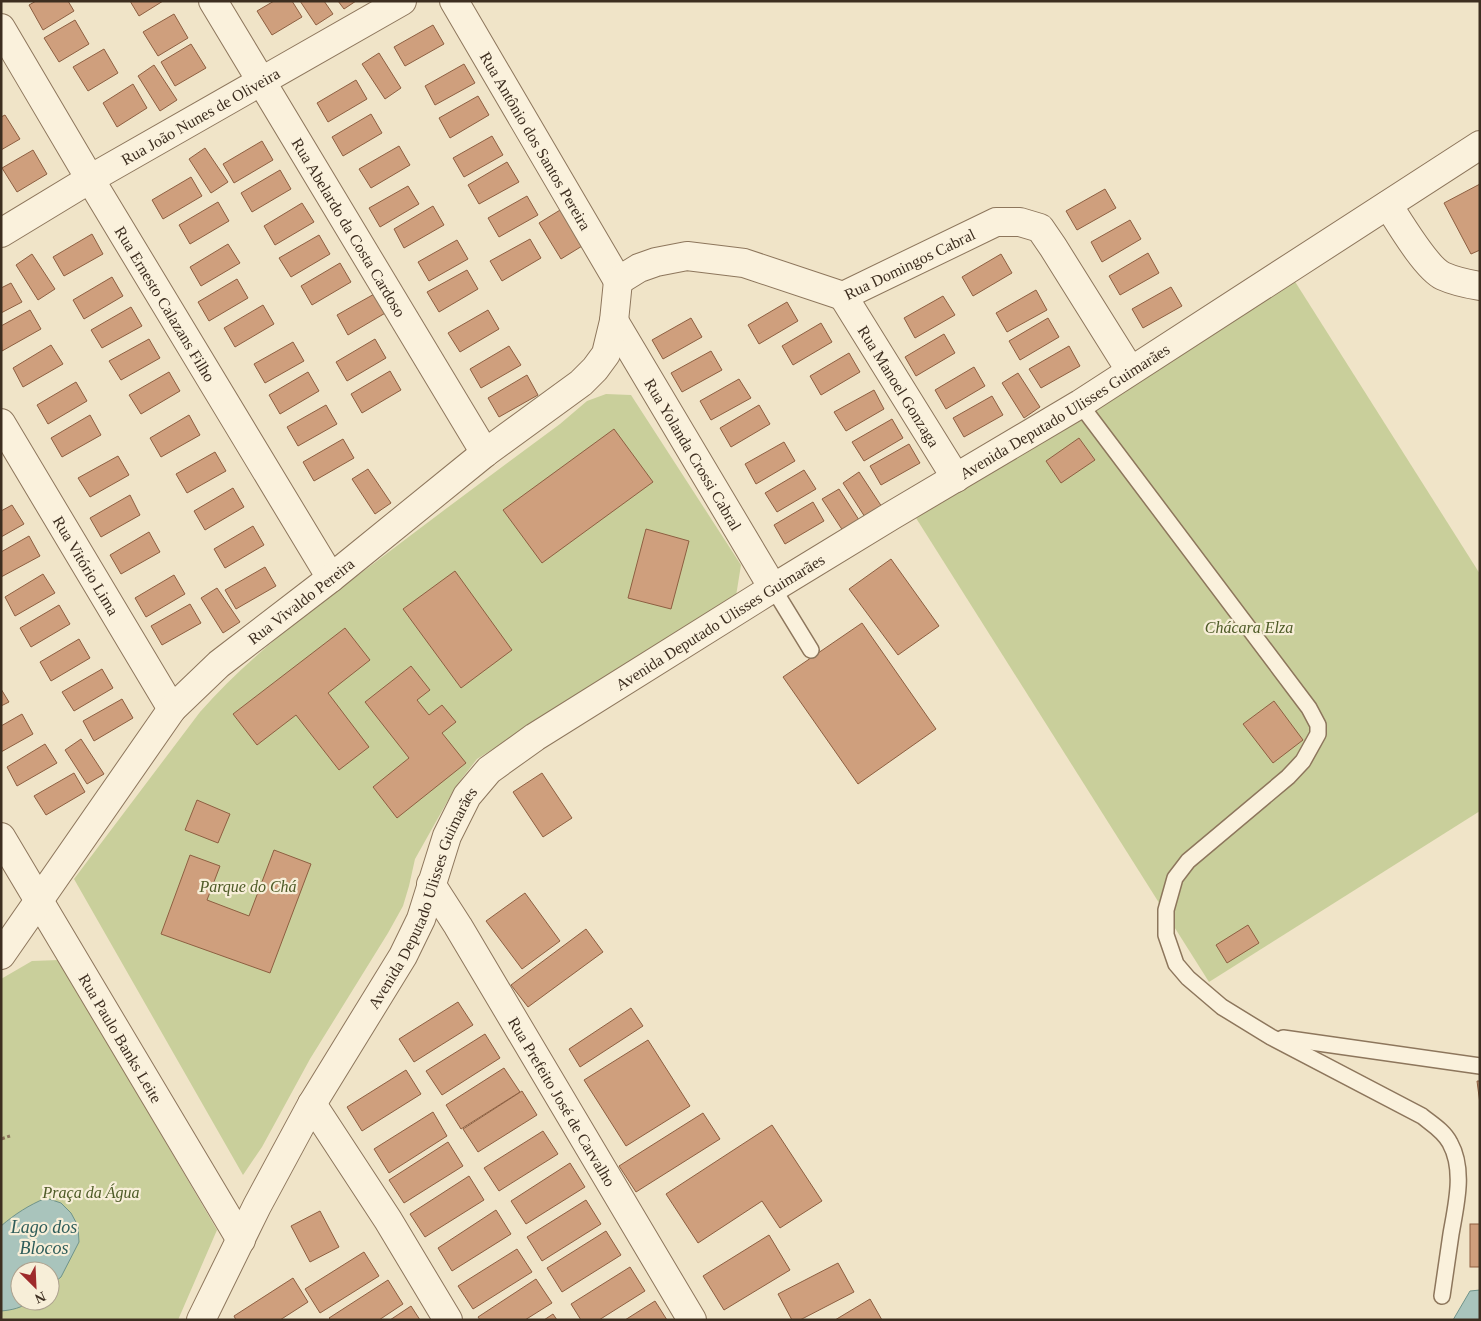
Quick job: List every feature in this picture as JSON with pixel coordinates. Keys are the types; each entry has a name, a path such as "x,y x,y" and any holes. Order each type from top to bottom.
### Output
{"street":[{"name":"Rua Abelardo da Costa Cardoso","path":"213,1 485,453"},
{"name":"Rua João Nunes de Oliveira","path":"1,233 90,179 402,1"},
{"name":"Rua Antônio dos Santos Pereira","path":"454,1 618,281"},
{"name":"Rua Ernesto Calazans Filho","path":"1,28 331,578"},
{"name":"Avenida Deputado Ulisses Guimarães","path":"206,1316 240,1240 312,1104 403,956 421,918 446,836 466,796 489,770 536,737 773,588 1080,404 1480,145"},
{"path":"1388,206 1420,254 1441,275 1470,285 1480,286"},
{"name":"Rua Domingos Cabral","path":"618,281 639,268 656,262 687,256 744,263 843,296 996,222 1020,222 1040,228 1054,246 1130,370"},
{"name":"Rua Vivaldo Pereira","path":"1,954 172,709 219,664 331,578 485,453 581,383 595,368 606,354 614,321 618,281"},
{"name":"Rua Manoel Gonzaga","path":"843,296 956,478"},
{"name":"Rua Yolanda Crossi Cabral","path":"614,321 773,588"},
{"name":"Rua Vitório Lima","path":"1,423 172,709"},
{"name":"Rua Paulo Banks Leite","path":"1,837 240,1240"},
{"name":"Rua Prefeito José de Carvalho","path":"431,884 458,926 692,1320"},
{"path":"312,1104 388,1220 448,1320"}],"lane":[{"path":"1080,404 1309,708 1318,725 1318,734 1306,755 1288,777 1188,861 1175,878 1166,910 1166,935 1176,964 1188,978 1222,1007 1272,1037 1422,1116 1440,1130 1450,1142 1455,1155 1458,1173 1458,1192 1442,1296"},
{"path":"773,588 811,650"},
{"path":"1272,1037 1480,1066"}],"path":[{"path":"1,1139 10,1136"}],"green space":[{"name":"Chácara Elza","path":"1294,280 1480,574 1480,811 1209,982 916,518"},
{"name":"Parque do Chá","path":"606,394 631,395 741,565 736,596 477,759 456,786 415,859 403,906 388,933 310,1059 262,1147 243,1175 74,879 200,712 259,653 303,617 560,424 587,401"},
{"name":"Praça da Água","path":"59,960 217,1230 178,1320 1,1320 1,979 32,961"}],"water":[{"name":"Lago dos Blocos","path":"46,1198 61,1203 71,1213 78,1226 79,1242 60,1278 60,1261 10,1261 10,1310 1,1311 1,1226 22,1210"},
{"path":"1480,1290 1480,1320 1453,1320 1470,1291"}],"building":[{"path":"36,1 68,1 74,11 43,30 29,5"},
{"path":"130,1 163,1 139,16"},
{"path":"274,1 292,1 302,17 272,35 257,11"},
{"path":"300,1 324,1 333,14 316,25"},
{"path":"338,1 356,1 344,9"},
{"path":"174,14 188,38 158,56 143,32"},
{"path":"75,20 89,44 59,62 44,38"},
{"path":"433,25 444,44 405,66 394,47"},
{"path":"191,44 206,68 175,86 161,62"},
{"path":"104,49 118,73 88,91 73,67"},
{"path":"379,53 401,88 385,99 362,64"},
{"path":"464,64 475,83 435,105 425,86"},
{"path":"154,65 177,100 160,111 138,76"},
{"path":"356,80 367,99 328,122 317,103"},
{"path":"133,84 147,108 117,127 103,103"},
{"path":"478,96 489,115 450,138 439,118"},
{"path":"371,114 382,133 343,156 332,137"},
{"path":"5,115 20,139 1,150 1,117"},
{"path":"492,136 503,155 464,177 453,158"},
{"path":"262,141 273,160 234,183 223,164"},
{"path":"399,146 410,165 371,188 359,169"},
{"path":"205,148 228,182 211,193 189,159"},
{"path":"33,150 47,174 17,192 2,168"},
{"path":"507,162 519,182 479,204 468,185"},
{"path":"280,170 291,189 252,212 241,193"},
{"path":"191,177 202,196 163,219 152,200"},
{"path":"1480,184 1480,250 1471,254 1444,203"},
{"path":"408,186 419,204 380,227 369,208"},
{"path":"1105,189 1116,208 1077,230 1066,211"},
{"path":"527,196 538,215 499,237 488,218"},
{"path":"218,202 229,221 190,244 179,225"},
{"path":"302,203 314,222 275,245 264,226"},
{"path":"433,206 444,225 404,248 394,229"},
{"path":"565,207 587,243 561,259 539,223"},
{"path":"1130,220 1141,239 1102,262 1091,242"},
{"path":"92,234 103,254 64,276 53,257"},
{"path":"319,235 330,254 291,277 279,258"},
{"path":"530,239 541,258 502,281 490,261"},
{"path":"457,240 468,259 429,281 418,262"},
{"path":"228,244 240,263 201,286 190,267"},
{"path":"1148,253 1159,273 1120,295 1109,276"},
{"path":"32,254 55,289 38,300 16,265"},
{"path":"1001,254 1012,273 973,296 962,277"},
{"path":"340,263 351,282 312,305 301,286"},
{"path":"467,270 478,289 439,312 427,292"},
{"path":"112,277 123,296 84,319 73,300"},
{"path":"237,279 248,298 209,321 198,302"},
{"path":"11,283 22,302 1,313 1,288"},
{"path":"1171,287 1182,306 1143,328 1132,309"},
{"path":"1036,290 1047,310 1007,332 996,313"},
{"path":"376,293 387,312 348,335 337,315"},
{"path":"943,296 955,315 915,338 904,318"},
{"path":"787,302 798,321 759,344 748,325"},
{"path":"263,305 274,324 235,347 224,328"},
{"path":"131,307 142,326 102,348 91,330"},
{"path":"30,310 41,329 2,351 1,326"},
{"path":"488,310 499,329 460,352 448,333"},
{"path":"691,318 702,337 663,359 652,340"},
{"path":"1048,318 1059,337 1020,360 1009,341"},
{"path":"821,323 832,342 793,365 782,346"},
{"path":"944,334 955,353 916,376 905,357"},
{"path":"149,339 160,358 121,380 109,361"},
{"path":"375,339 386,358 347,381 336,362"},
{"path":"293,342 304,361 265,383 254,364"},
{"path":"51,345 63,364 23,387 13,368"},
{"path":"509,346 521,365 481,388 470,369"},
{"path":"1069,346 1080,366 1041,388 1029,369"},
{"path":"711,351 722,370 682,392 671,373"},
{"path":"849,353 860,372 821,395 810,376"},
{"path":"974,367 985,386 946,409 935,390"},
{"path":"390,371 401,390 362,413 351,394"},
{"path":"169,372 180,391 141,414 129,395"},
{"path":"308,372 319,391 280,414 269,395"},
{"path":"1018,373 1040,407 1024,418 1002,383"},
{"path":"527,375 538,395 499,417 488,398"},
{"path":"739,379 751,398 711,420 700,401"},
{"path":"76,382 87,401 48,424 37,405"},
{"path":"874,390 884,409 846,431 834,412"},
{"path":"992,396 1003,415 964,437 953,418"},
{"path":"326,405 337,424 298,446 287,427"},
{"path":"759,405 770,424 731,447 720,428"},
{"path":"90,415 101,435 62,457 51,438"},
{"path":"189,415 200,435 161,457 150,438"},
{"path":"892,419 903,438 864,461 852,442"},
{"path":"614,429 653,482 542,563 503,510"},
{"path":"1079,438 1095,460 1061,483 1046,461"},
{"path":"343,439 354,458 314,481 303,462"},
{"path":"784,442 795,461 756,484 745,464"},
{"path":"909,444 920,463 881,485 870,466"},
{"path":"215,452 226,471 187,493 176,474"},
{"path":"118,456 129,475 90,497 78,478"},
{"path":"368,469 391,503 375,514 352,479"},
{"path":"804,470 816,489 777,512 765,493"},
{"path":"859,472 882,507 865,517 843,483"},
{"path":"233,488 244,507 205,530 194,511"},
{"path":"839,489 861,523 845,534 822,499"},
{"path":"130,495 140,515 101,537 90,518"},
{"path":"813,502 824,521 785,544 774,525"},
{"path":"12,505 24,524 1,537 1,511"},
{"path":"253,526 264,545 225,568 214,549"},
{"path":"646,529 689,541 671,609 628,598"},
{"path":"149,532 160,552 121,574 110,555"},
{"path":"29,536 40,556 1,577 1,552"},
{"path":"891,559 939,626 898,655 849,589"},
{"path":"265,567 276,586 236,609 225,590"},
{"path":"455,571 512,650 461,688 403,609"},
{"path":"43,574 55,593 15,616 5,597"},
{"path":"174,575 185,594 146,617 135,598"},
{"path":"217,588 240,622 223,633 201,598"},
{"path":"190,604 201,623 162,645 151,626"},
{"path":"59,605 70,624 31,647 20,628"},
{"path":"862,623 936,729 858,784 783,677"},
{"path":"345,628 370,660 328,693 369,747 339,770 296,715 257,745 233,714"},
{"path":"79,639 90,658 51,681 40,662"},
{"path":"411,666 430,690 417,700 429,715 442,705 456,722 442,733 466,763 397,818 373,787 409,758 365,702"},
{"path":"102,669 113,688 74,711 62,692"},
{"path":"1,689 9,702 1,706"},
{"path":"122,699 133,718 94,741 83,721"},
{"path":"1274,701 1303,740 1273,763 1243,724"},
{"path":"22,714 33,734 1,752 1,726"},
{"path":"81,739 104,774 87,784 65,750"},
{"path":"45,744 57,763 17,786 7,767"},
{"path":"74,773 85,792 46,815 34,796"},
{"path":"542,773 572,818 543,837 513,792"},
{"path":"197,800 230,814 218,843 185,830"},
{"path":"274,850 311,864 270,973 161,934 190,855 220,866 207,900 249,916"},
{"path":"525,893 560,941 522,969 486,921"},
{"path":"1248,925 1259,943 1227,963 1216,945"},
{"path":"586,929 603,952 528,1007 511,985"},
{"path":"458,1002 473,1025 414,1062 399,1039"},
{"path":"631,1008 643,1026 580,1067 569,1049"},
{"path":"485,1034 500,1058 442,1095 426,1071"},
{"path":"648,1040 690,1106 626,1146 584,1080"},
{"path":"504,1068 520,1092 461,1129 446,1105"},
{"path":"406,1070 421,1094 362,1131 347,1107"},
{"path":"1477,1081 1480,1081 1480,1104"},
{"path":"522,1091 537,1115 478,1152 463,1129"},
{"path":"433,1112 447,1136 389,1173 374,1149"},
{"path":"703,1113 720,1139 636,1192 619,1166"},
{"path":"772,1125 822,1201 780,1228 762,1201 698,1243 666,1194"},
{"path":"543,1131 558,1154 499,1191 484,1168"},
{"path":"448,1142 463,1166 404,1203 389,1180"},
{"path":"570,1163 585,1187 526,1224 511,1201"},
{"path":"469,1176 484,1200 425,1237 410,1214"},
{"path":"586,1200 601,1224 542,1261 527,1237"},
{"path":"496,1210 511,1234 452,1271 438,1248"},
{"path":"320,1211 339,1247 310,1262 291,1226"},
{"path":"1470,1224 1480,1224 1480,1267 1470,1267"},
{"path":"606,1231 621,1255 562,1292 547,1268"},
{"path":"769,1235 790,1270 724,1310 703,1276"},
{"path":"517,1249 532,1272 473,1309 458,1286"},
{"path":"364,1252 379,1276 320,1313 305,1289"},
{"path":"838,1263 854,1292 800,1320 792,1320 778,1294"},
{"path":"630,1267 645,1291 599,1320 581,1320 571,1304"},
{"path":"293,1278 308,1302 280,1320 236,1320 234,1316"},
{"path":"536,1279 552,1303 525,1320 480,1320 478,1317"},
{"path":"388,1280 403,1304 379,1320 331,1320 329,1318"},
{"path":"870,1299 882,1320 835,1320"},
{"path":"655,1301 667,1320 625,1320"},
{"path":"411,1306 420,1320 390,1320"},
{"path":"553,1314 557,1320 544,1320"}]}
